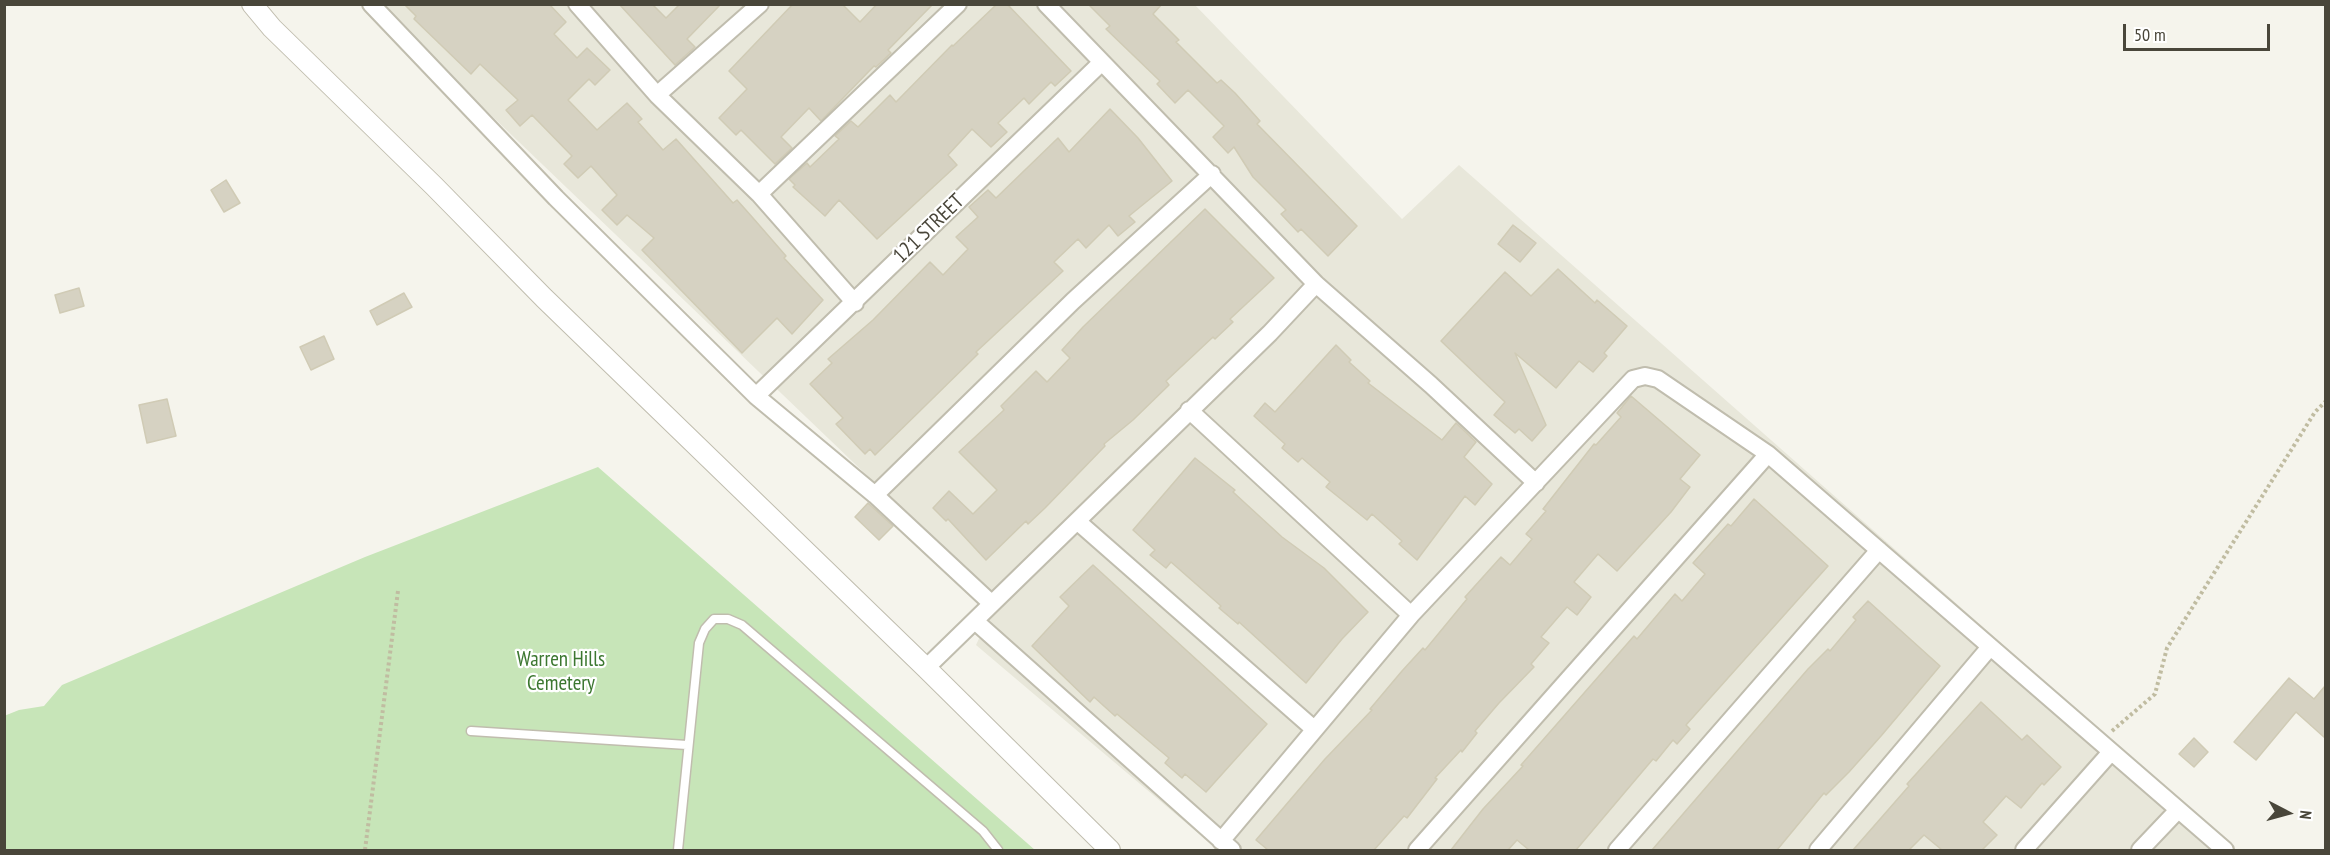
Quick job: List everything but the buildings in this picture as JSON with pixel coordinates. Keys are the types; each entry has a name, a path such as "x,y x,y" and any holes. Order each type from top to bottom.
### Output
{"street":[{"path":"252,4 272,28 544,298 926,668 1110,850"},
{"path":"371,4 531,172 756,396 875,495 992,603"},
{"path":"577,4 657,95 759,194 855,303"},
{"path":"657,95 760,4"},
{"path":"759,194 958,4"},
{"path":"1046,4 1316,284 1431,385 1536,483"},
{"name":"121 STREET","path":"756,396 855,303 1102,62"},
{"path":"875,495 1073,301 1212,174"},
{"path":"926,668 1270,333 1316,284"},
{"path":"975,621 1226,846 1314,729 1411,615 1633,379 1646,376 1658,379 1768,454 2225,850"},
{"path":"1189,410 1411,615"},
{"path":"1417,850 1768,454"},
{"path":"1077,521 1314,729"},
{"path":"1617,850 1879,550"},
{"path":"1818,850 1990,647"},
{"path":"2024,850 2105,747"},
{"path":"2140,850 2178,810"}],"lane":[{"path":"678,850 699,642 705,629 714,619 728,619 742,625 983,831 998,850"},
{"path":"471,731 687,745"}],"path":[{"path":"2105,747 2155,694 2167,648 2315,412 2325,401"},
{"path":"365,850 398,591"}],"shaded area":[{"path":"376,5 1195,5 1402,219 1459,165 2236,850 1218,850 976,645 997,600"}],"green space":[{"name":"Warren Hills Cemetery","path":"598,467 1035,850 5,850 4,716 19,710 44,706 62,685 365,557"}]}
